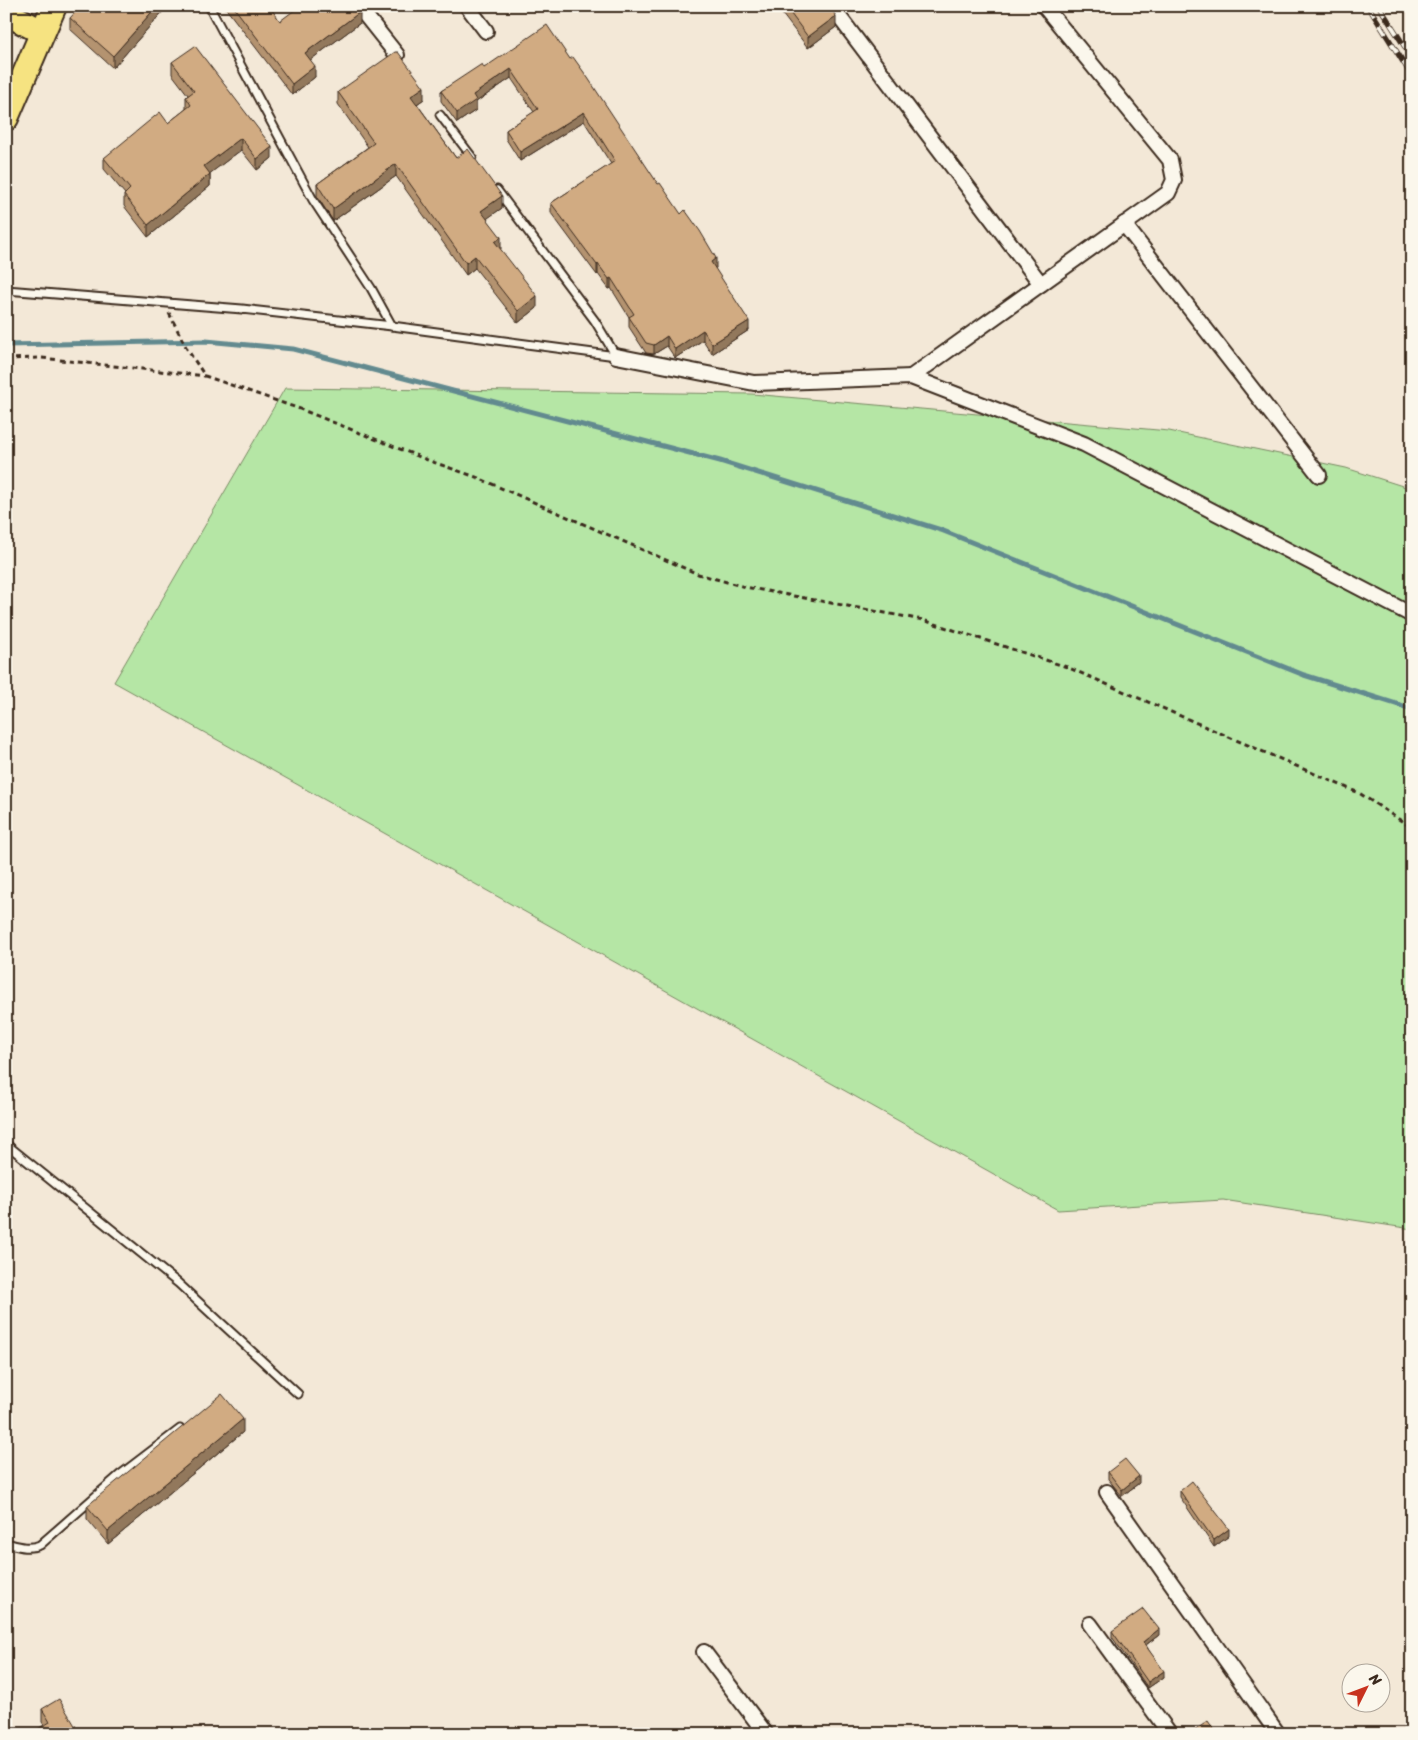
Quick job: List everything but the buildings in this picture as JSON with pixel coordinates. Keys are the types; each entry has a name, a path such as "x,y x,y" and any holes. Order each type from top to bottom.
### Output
{"highway":[{"path":"6,13 46,15 6,118"}],"street":[{"path":"358,6 397,55"},
{"path":"467,6 486,32"},
{"path":"832,6 1041,284"},
{"path":"912,378 1168,193 1174,180 1170,160 1044,6"},
{"path":"1124,224 1319,475"},
{"path":"616,356 754,383 912,378 1084,444 1412,615"},
{"path":"1107,1492 1278,1734"},
{"path":"1090,1624 1170,1734"},
{"path":"704,1652 766,1734"}],"lane":[{"path":"209,6 314,200 371,288 392,326"},
{"path":"440,114 476,162"},
{"path":"494,186 594,321 616,356"},
{"path":"6,290 242,309 392,326 616,356"},
{"path":"6,1144 178,1283 298,1394"},
{"path":"6,1543 23,1547 40,1545 121,1474 190,1422"}],"path":[{"path":"176,325 187,349 205,376"},
{"path":"6,359 42,358 205,376 300,408 430,462 476,477 698,574 745,587 923,620 1067,667 1359,793 1412,828"}],"green space":[{"path":"285,388 752,394 1169,431 1346,468 1412,489 1412,1229 1223,1200 1058,1210 114,682"}],"waterway":[{"path":"6,345 206,341 293,349 720,461 941,530 1304,675 1412,709"}],"railway":[{"path":"1368,6 1412,76"},
{"path":"1379,6 1412,58"}]}
